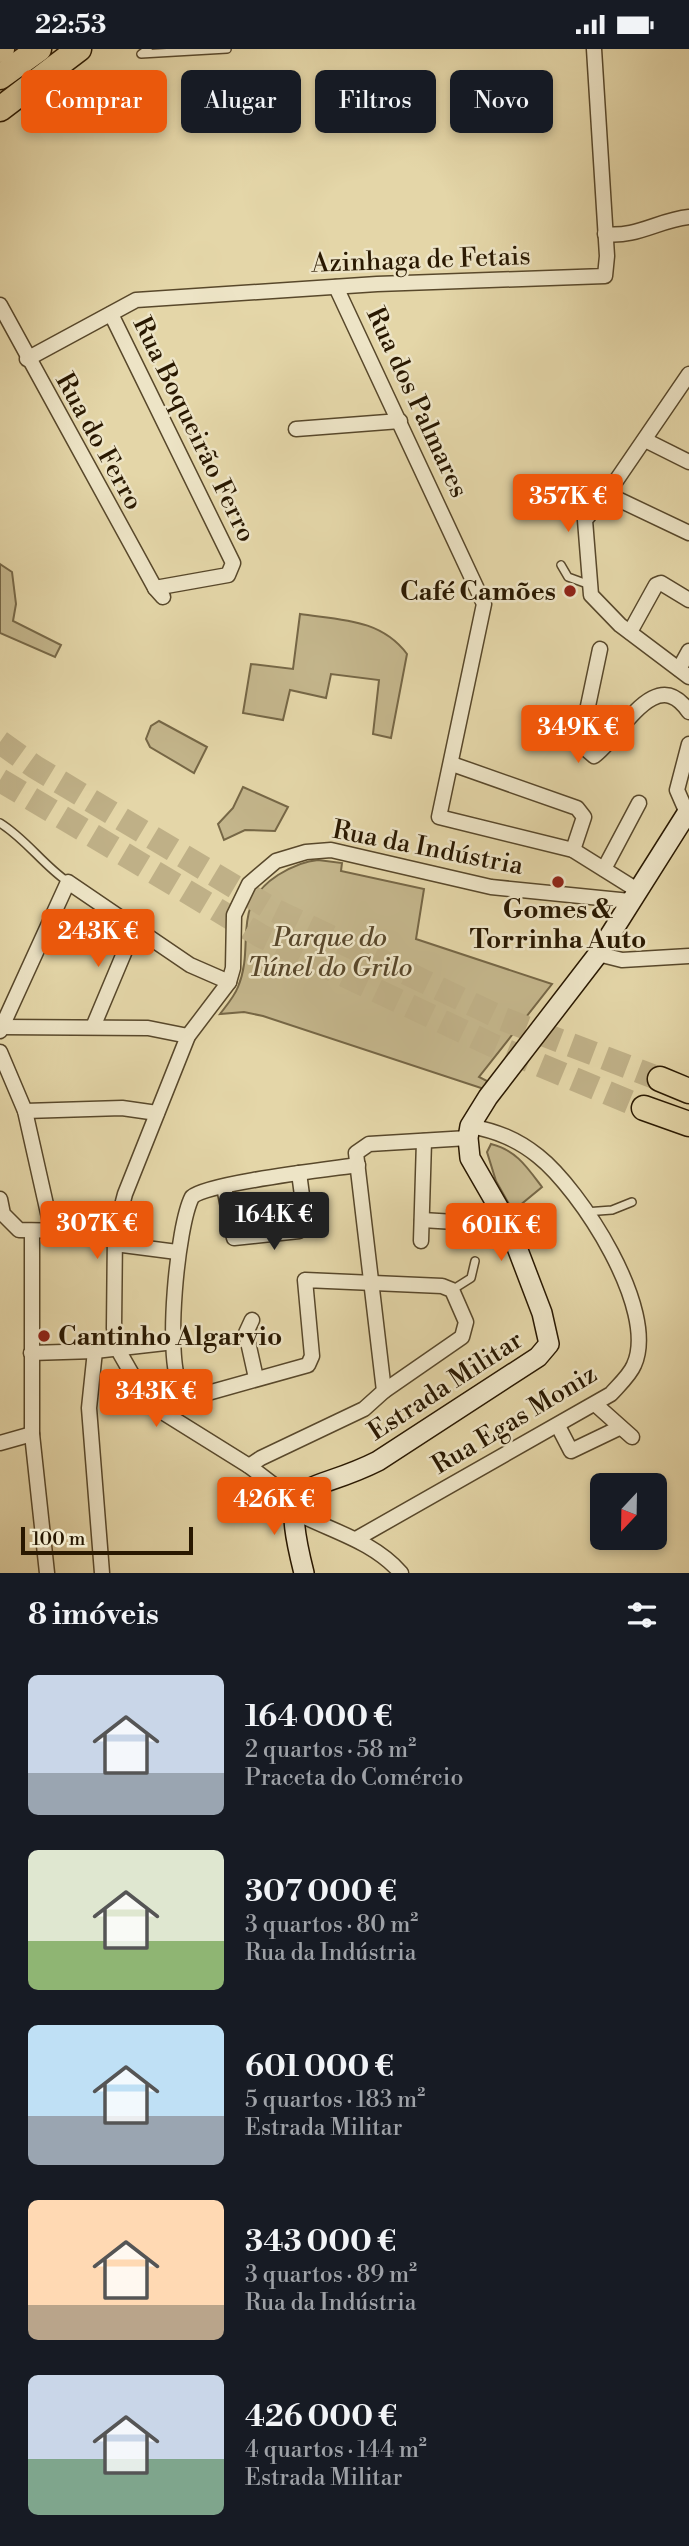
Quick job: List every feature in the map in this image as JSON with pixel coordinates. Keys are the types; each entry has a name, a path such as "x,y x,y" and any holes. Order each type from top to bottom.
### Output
{"highway":[{"path":"0,77 39,49"},
{"path":"0,109 79,49"},
{"path":"644,1108 685,1125"}],"street":[{"name":"Azinhaga de Fetais","path":"27,359 136,300 337,286 605,276 606,234 594,49"},
{"path":"606,234 625,236 674,218 689,217"},
{"name":"Rua dos Palmares","path":"337,286 484,604 439,817 573,850 604,869 634,896"},
{"name":"Rua do Ferro","path":"0,305 27,359 159,592"},
{"name":"Rua Boqueirão Ferro","path":"111,314 233,563 228,575 159,592"},
{"path":"686,383 607,494 585,520 591,594 630,632 684,673 689,651"},
{"path":"296,429 400,421"},
{"path":"645,440 689,462"},
{"path":"607,494 689,533"},
{"path":"630,632 656,585 661,583 689,600"},
{"path":"600,649 580,744 594,756 606,748 648,698 662,694 681,701 689,712"},
{"path":"384,1391 356,1153 369,1143 424,1141 469,1132 488,1097 598,954 688,811 677,790 689,744"},
{"path":"452,764 577,808 584,817 573,850"},
{"path":"604,869 639,803"},
{"name":"Rua da Indústria","path":"401,1573 387,1557 294,1506 249,1467 164,1413 133,1376 117,1347 115,1238 125,1194 188,1036 229,982 233,968 234,915 249,884 276,861 306,852 346,853 491,887 634,896"},
{"path":"188,1036 148,1028 0,1029 68,882 191,965 229,982"},
{"path":"93,1027 135,927"},
{"path":"598,954 622,960 689,956"},
{"path":"0,1052 25,1111 52,1231"},
{"path":"25,1111 122,1108 157,1114"},
{"name":"Rua Egas Moniz","path":"356,1539 595,1404 611,1394 634,1366 639,1341 634,1302 608,1247 585,1212 555,1171 514,1139 469,1132"},
{"name":"Estrada Militar","path":"294,1506 306,1489 355,1473 378,1461 538,1357 549,1344 542,1313 508,1224 474,1169 469,1132"},
{"path":"421,1241 424,1141"},
{"path":"249,1467 277,1450 363,1409 384,1391 462,1337 466,1322 452,1290 442,1286 305,1280 312,1356 308,1365 190,1398 179,1384 174,1342 177,1252 192,1197 224,1187 358,1165"},
{"path":"224,1187 234,1238 299,1231 306,1225 299,1173"},
{"path":"0,1199 10,1224 19,1230 115,1238 177,1252"},
{"path":"422,1220 455,1222"},
{"path":"32,1231 33,1434 47,1573"},
{"path":"252,1320 246,1333 256,1378"},
{"path":"31,1353 95,1352 117,1347 174,1342"},
{"path":"95,1352 89,1408 102,1573"},
{"path":"595,1404 632,1437"},
{"path":"558,1426 571,1451 619,1428"},
{"path":"0,1443 33,1434"},
{"path":"294,1506 293,1529 304,1573"}],"lane":[{"path":"148,49 141,54 227,49"},
{"path":"561,565 568,577 590,585"},
{"path":"0,823 14,832 54,873 68,882"},
{"path":"585,1212 612,1210 632,1202"},
{"path":"452,1290 471,1278 475,1261"}],"green space":[{"path":"0,564 12,572 16,604 13,621 61,645 55,657 0,633"},
{"path":"300,614 345,620 373,628 397,642 407,654 391,738 373,734 379,680 331,674 326,698 290,690 283,720 243,713 251,664 293,669"},
{"path":"159,721 207,747 194,773 150,747 146,739 151,726"},
{"path":"243,787 288,807 275,831 245,830 224,840 218,824 233,808"},
{"name":"Parque do Túnel do Grilo","path":"318,860 342,863 341,871 424,889 416,939 552,984 479,1077 487,1081 484,1089 263,1016 244,1012 220,1014 236,991 243,971 246,927 254,900 263,887 278,875 298,865"},
{"path":"491,1144 514,1155 542,1187 513,1211 496,1181 487,1152"}],"tunnel":[{"path":"0,742 35,767 270,908 503,1019 660,1079"},
{"path":"0,780 261,936 492,1045 644,1108"}],"place":[{"name":"Café Camões","path":"570,591"},
{"name":"Gomes & Torrinha Auto","path":"558,882"},
{"name":"Cantinho Algarvio","path":"44,1336"}]}
